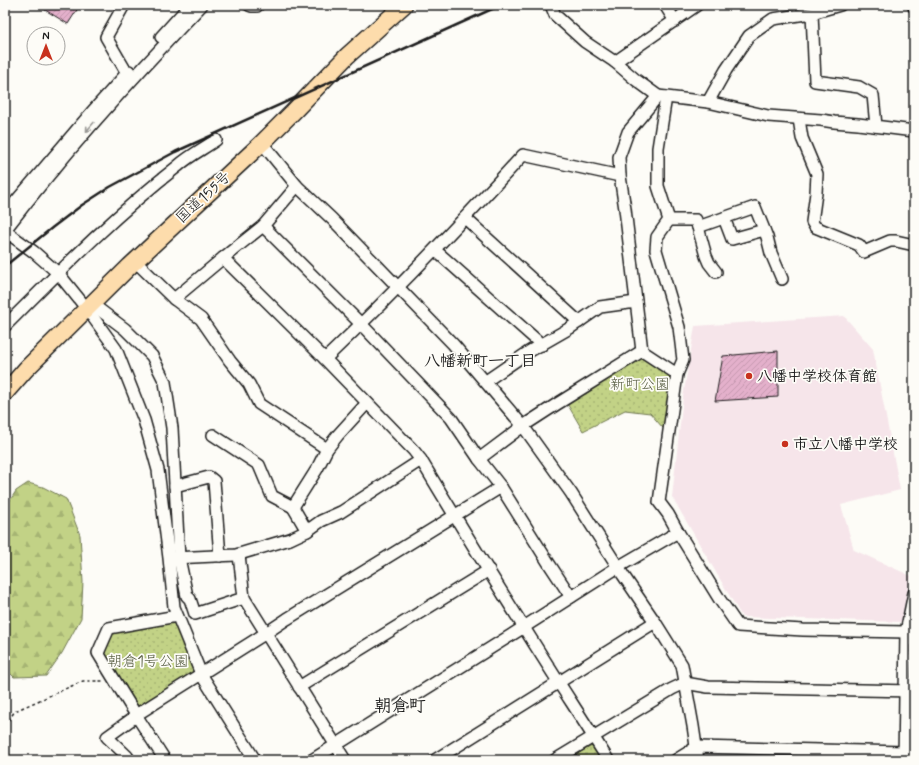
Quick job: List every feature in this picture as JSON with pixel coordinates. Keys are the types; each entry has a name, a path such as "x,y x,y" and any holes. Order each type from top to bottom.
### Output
{"highway":[{"name":"国道155号","path":"5,393 26,369 135,261 262,143 347,56 404,5"}],"street":[{"path":"124,5 106,37 129,77"},
{"path":"190,5 32,195 5,231 34,252 58,273 90,306 124,329 152,356 165,382 172,428 175,486 174,607 201,674 255,760"},
{"path":"5,214 91,113 202,5"},
{"path":"249,5 258,5"},
{"path":"551,5 555,15 584,42 615,62 636,80 662,96 708,102 768,116 821,120 914,131"},
{"path":"665,5 675,21"},
{"path":"615,62 697,5"},
{"path":"708,102 726,70 749,36 773,19 812,13 840,5"},
{"path":"812,13 815,81 859,87 873,96 876,126"},
{"path":"642,352 620,176 619,157 628,132 662,96"},
{"path":"662,96 658,148 658,186 669,220"},
{"path":"799,119 802,138 817,174 812,222 815,227 858,245 864,252 890,241 914,245"},
{"path":"5,326 125,209 179,165 216,140"},
{"path":"262,143 297,186 332,219 453,344 523,426 571,492 682,665 698,760"},
{"path":"325,359 435,250 523,155 620,176"},
{"path":"174,299 263,226 297,186"},
{"path":"698,227 755,208 782,279"},
{"path":"465,218 579,322"},
{"path":"724,218 732,239 764,230"},
{"path":"669,220 696,220 706,256 716,272"},
{"path":"669,220 657,237 656,250 680,327 683,360 677,374 659,502 668,514 720,600 738,626 803,630 906,632"},
{"path":"263,226 361,324 451,418 501,488 571,596"},
{"path":"435,250 542,345"},
{"path":"223,258 325,359 421,460 608,760"},
{"path":"135,261 174,299 201,319 230,361 249,384 259,404 327,449"},
{"path":"486,382 600,307 636,302"},
{"path":"90,306 116,349 144,420 158,470 174,558 195,614 244,598"},
{"path":"642,352 677,374"},
{"path":"479,459 523,426 642,352"},
{"path":"293,506 327,449 367,403"},
{"path":"213,435 259,465 272,496 293,506 307,531"},
{"path":"174,558 239,555 290,539 307,531 321,521 341,512 421,460"},
{"path":"175,486 209,477 214,481 220,556"},
{"path":"129,760 127,756 108,737 136,715 286,619 501,488"},
{"path":"312,760 571,596 678,532"},
{"path":"239,555 244,598 345,760"},
{"path":"299,687 489,570"},
{"path":"676,760 697,747 904,756 910,691 906,632 914,593"},
{"path":"165,760 98,653 109,628 177,616"},
{"path":"435,760 655,622"},
{"path":"555,760 672,689 685,683 708,687 910,691"}],"path":[{"path":"5,725 15,712 83,681 115,680"}],"shaded area":[{"name":"市立八幡中学校","path":"844,316 873,349 900,490 841,505 854,550 911,576 901,622 742,617 672,497 683,397 695,326"}],"green space":[{"name":"新町公園","path":"642,351 677,374 669,435 650,413 625,410 583,431 565,400"},
{"path":"28,483 43,487 66,499 80,535 83,582 81,618 62,653 46,676 14,677 5,668 5,508 16,491"},
{"path":"914,593 914,691 905,691"},
{"name":"朝倉1号公園","path":"177,616 201,674 136,715 98,653 109,628"},
{"path":"592,746 602,760 565,760"}],"building":[{"path":"37,5 80,5 68,24"},
{"name":"八幡中学校体育館","path":"778,351 778,397 715,401 723,356"}],"railway":[{"path":"5,266 82,205 110,187 175,152 501,5"}],"place":[{"name":"八幡中学校体育館","path":"749,376"},
{"name":"市立八幡中学校","path":"785,444"}],"district":[{"name":"八幡新町一丁目","path":"480,360"},
{"name":"朝倉町","path":"400,705"}]}
